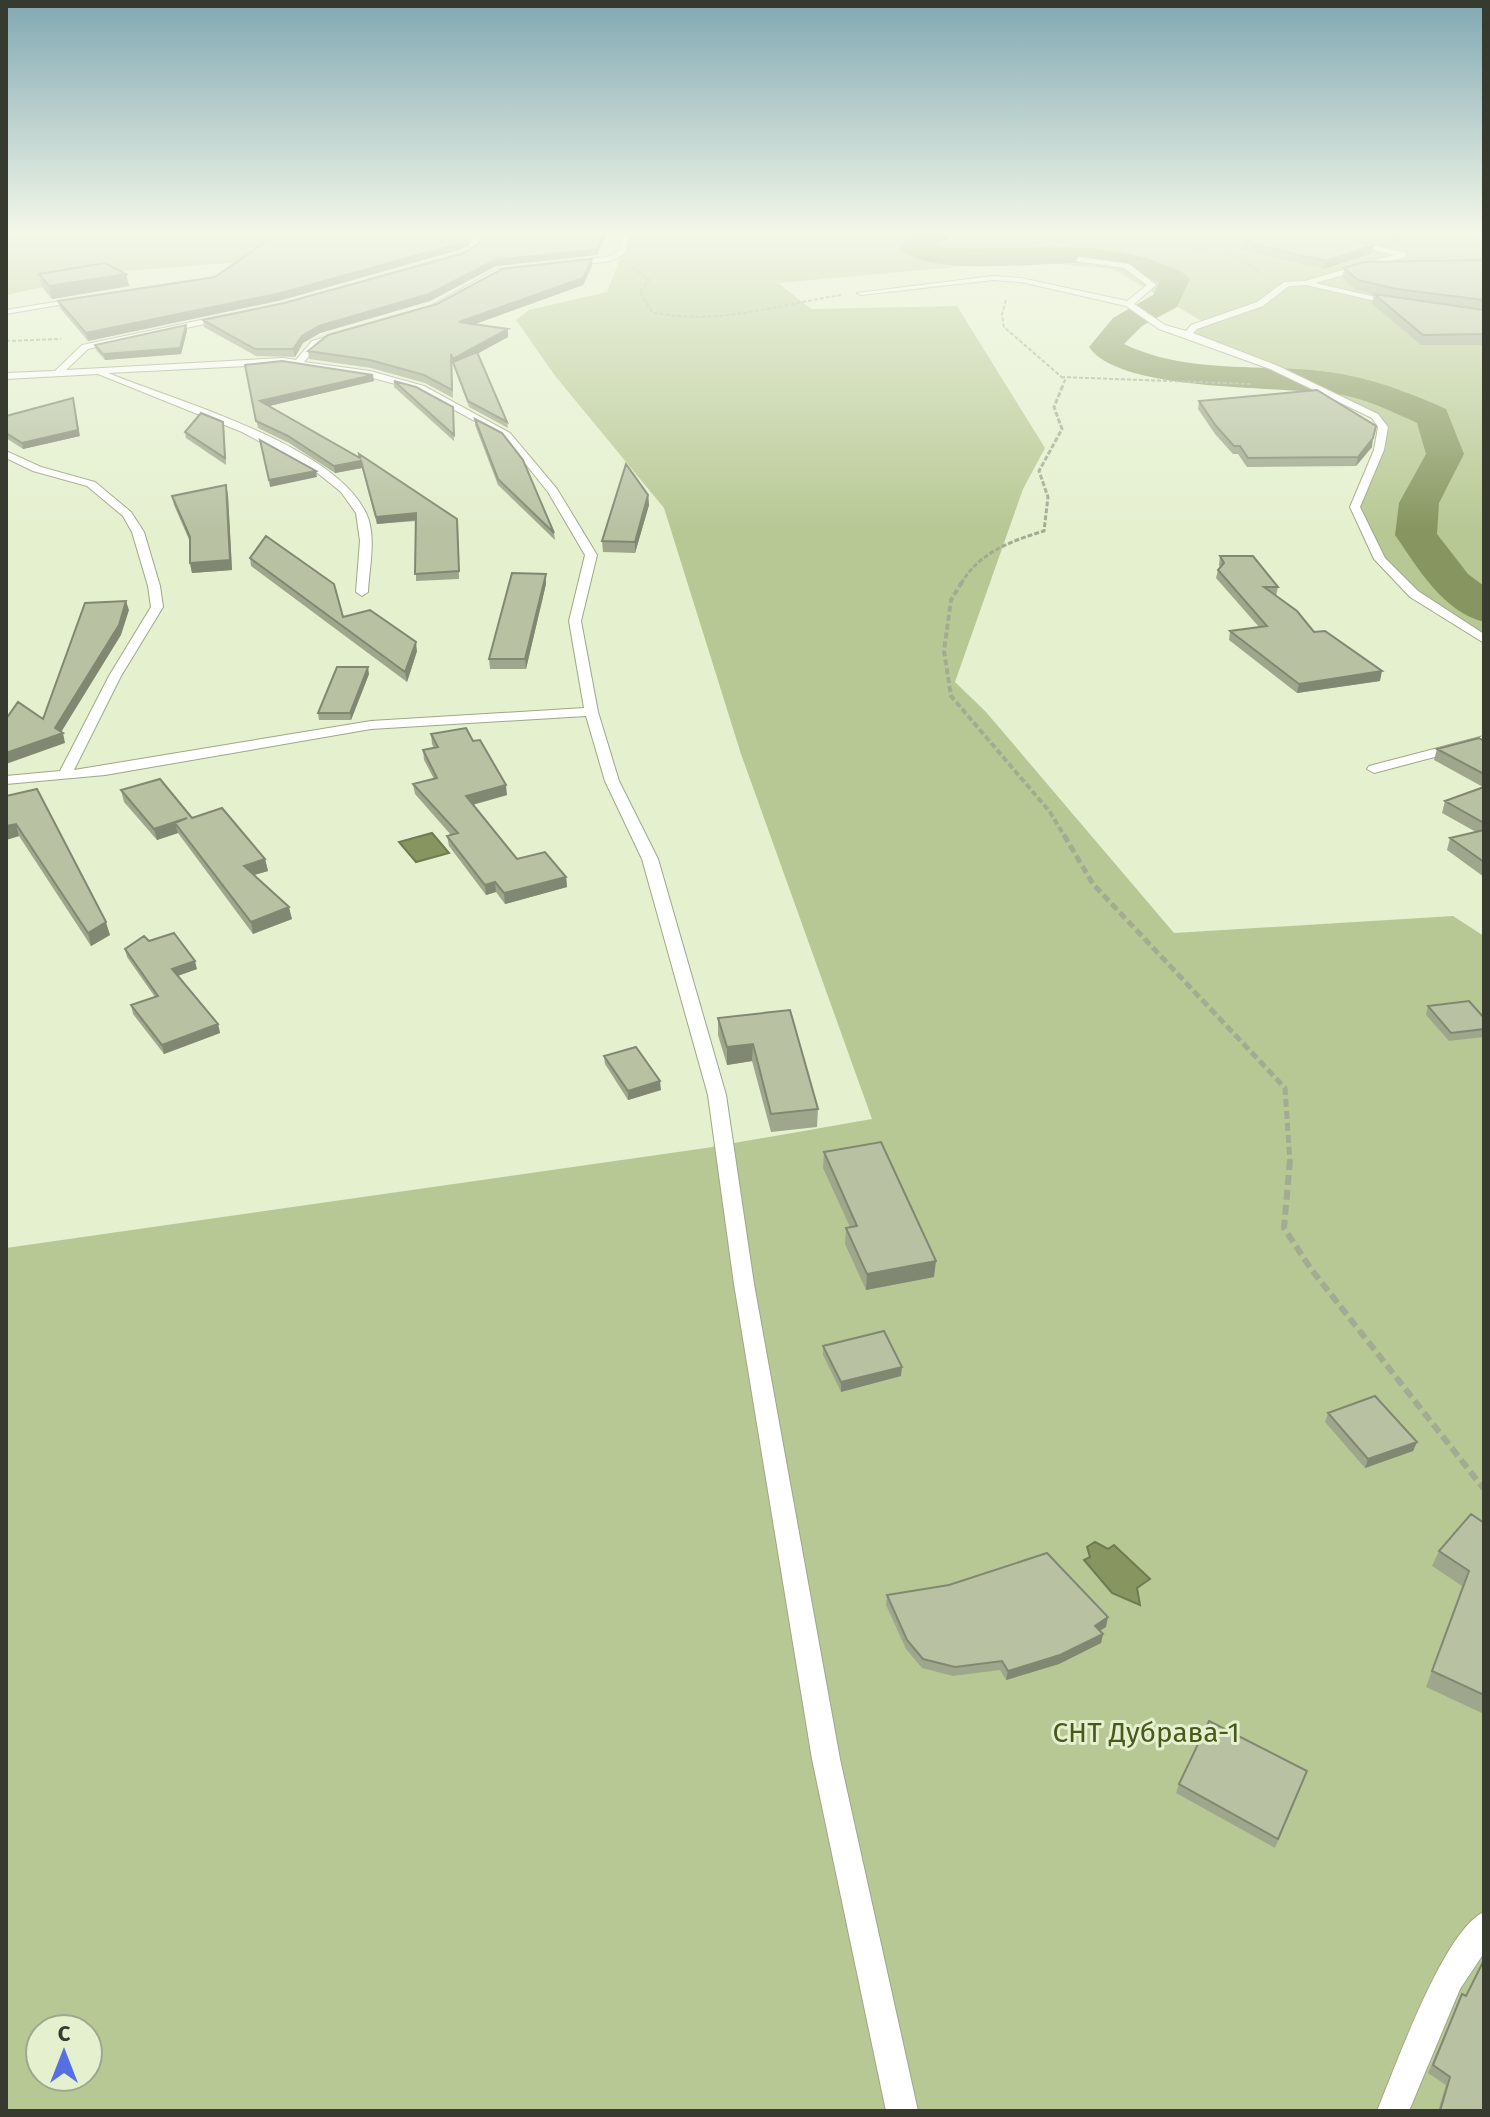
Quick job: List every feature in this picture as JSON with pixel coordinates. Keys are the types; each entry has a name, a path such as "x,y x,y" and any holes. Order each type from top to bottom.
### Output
{"lane":[{"path":"59,372 85,347 156,332"},
{"path":"299,362 315,343 347,332"},
{"path":"1180,332 1300,380 1375,416 1383,427 1379,450 1355,507 1380,559 1414,594 1484,639"},
{"path":"6,376 100,373 233,362 299,362 421,388 507,435 553,491 591,555 575,621 591,712 612,781 650,859 717,1095 744,1284 826,1759 902,2111"},
{"path":"100,373 205,414 281,449 345,489 355,500 365,526 362,592"},
{"path":"6,454 37,469 91,484 127,514 138,532 154,586 157,607 115,676 64,776"},
{"path":"6,780 64,776 371,725 496,714 591,712"},
{"path":"1374,769 1484,740"},
{"path":"1393,2111 1449,1978 1484,1927"}],"path":[{"path":"1009,332 1065,380 1054,407 1062,429 1039,471 1048,497 1044,531 1016,539 972,564 951,600 944,651 951,696 990,737 1050,812 1093,884 1285,1088 1291,1150 1284,1228 1311,1269 1484,1489"},
{"path":"6,341 73,339 85,347"},
{"path":"1061,377 1252,384"}],"green space":[{"name":"СНТ Дубрава-1","path":"524,332 973,332 1045,448 1023,489 955,682 986,712 1174,933 1453,916 1484,936 1484,2111 6,2111 6,1248 706,1148 872,1119 741,754 664,508 556,377"},
{"path":"1484,332 1484,639 1414,594 1380,559 1355,507 1383,427 1375,416 1188,334"}],"shaded area":[{"path":"432,833 449,853 416,862 399,842"},
{"path":"1095,1542 1108,1549 1114,1545 1150,1579 1137,1588 1140,1605 1112,1593 1084,1560 1090,1557 1087,1547"}],"building":[{"path":"155,332 184,332 180,348 103,354 95,345"},
{"path":"224,332 309,332 293,349 255,349"},
{"path":"339,332 503,332 453,359 451,354 452,390 424,375 370,360 308,351 328,335"},
{"path":"1419,332 1484,332 1484,334 1423,335"},
{"path":"477,352 507,422 468,401 453,362"},
{"path":"282,361 373,375 260,401 360,458 359,454 457,519 459,571 415,574 416,513 376,517 361,461 334,466 288,436 256,421 245,365"},
{"path":"394,381 416,387 453,407 454,435"},
{"path":"1317,390 1376,426 1373,438 1358,457 1248,458 1240,446 1234,446 1216,426 1199,401"},
{"path":"73,398 78,430 22,443 6,433 6,416"},
{"path":"201,413 223,422 225,458 185,432"},
{"path":"475,419 502,433 523,460 554,533 498,479"},
{"path":"260,440 316,471 269,480"},
{"path":"626,464 648,495 635,542 602,541"},
{"path":"226,485 230,560 190,563 190,537 172,496"},
{"path":"266,536 334,584 343,617 370,610 416,642 405,672 250,558"},
{"path":"1220,556 1253,556 1278,587 1264,587 1297,611 1314,632 1325,631 1382,671 1299,684 1230,631 1267,626 1218,570 1224,563"},
{"path":"512,573 546,574 525,659 489,659"},
{"path":"126,601 119,625 55,728 63,733 6,753 6,719 18,702 43,719 85,603"},
{"path":"337,667 368,667 350,713 318,713"},
{"path":"466,728 473,741 480,740 506,785 466,796 517,859 545,852 566,877 504,893 495,882 485,885 447,836 458,833 413,784 437,778 423,750 438,747 431,734"},
{"path":"1479,738 1484,741 1484,774 1437,749"},
{"path":"160,779 192,818 222,808 265,859 244,866 289,907 251,922 175,823 187,818 154,829 121,790"},
{"path":"1484,787 1484,823 1445,801"},
{"path":"37,789 106,922 88,933 16,824 6,826 6,796"},
{"path":"1484,830 1484,862 1450,838"},
{"path":"174,933 195,961 172,969 218,1024 162,1045 131,1005 158,996 125,949 144,936 149,941"},
{"path":"1469,1001 1484,1018 1484,1029 1451,1033 1428,1006"},
{"path":"790,1010 818,1109 771,1114 753,1044 727,1047 718,1018"},
{"path":"636,1047 660,1081 628,1091 604,1056"},
{"path":"881,1142 936,1261 867,1274 846,1228 857,1226 824,1152"},
{"path":"884,1331 902,1367 841,1382 823,1346"},
{"path":"1375,1396 1417,1442 1368,1459 1328,1413"},
{"path":"1471,1514 1484,1523 1484,1695 1432,1671 1469,1571 1439,1551"},
{"path":"1047,1553 1108,1617 1095,1626 1103,1634 1060,1655 1008,1671 1002,1661 955,1667 923,1659 907,1640 887,1595 949,1585"},
{"path":"1209,1721 1307,1771 1278,1839 1179,1784"},
{"path":"1484,1960 1484,2111 1440,2111 1450,2077 1433,2065 1462,1994 1466,1996"}],"waterway":[{"path":"1116,332 1105,347 1158,368 1219,376 1340,384 1388,397 1433,417 1445,454 1419,503 1416,535 1452,583 1484,608"}]}
